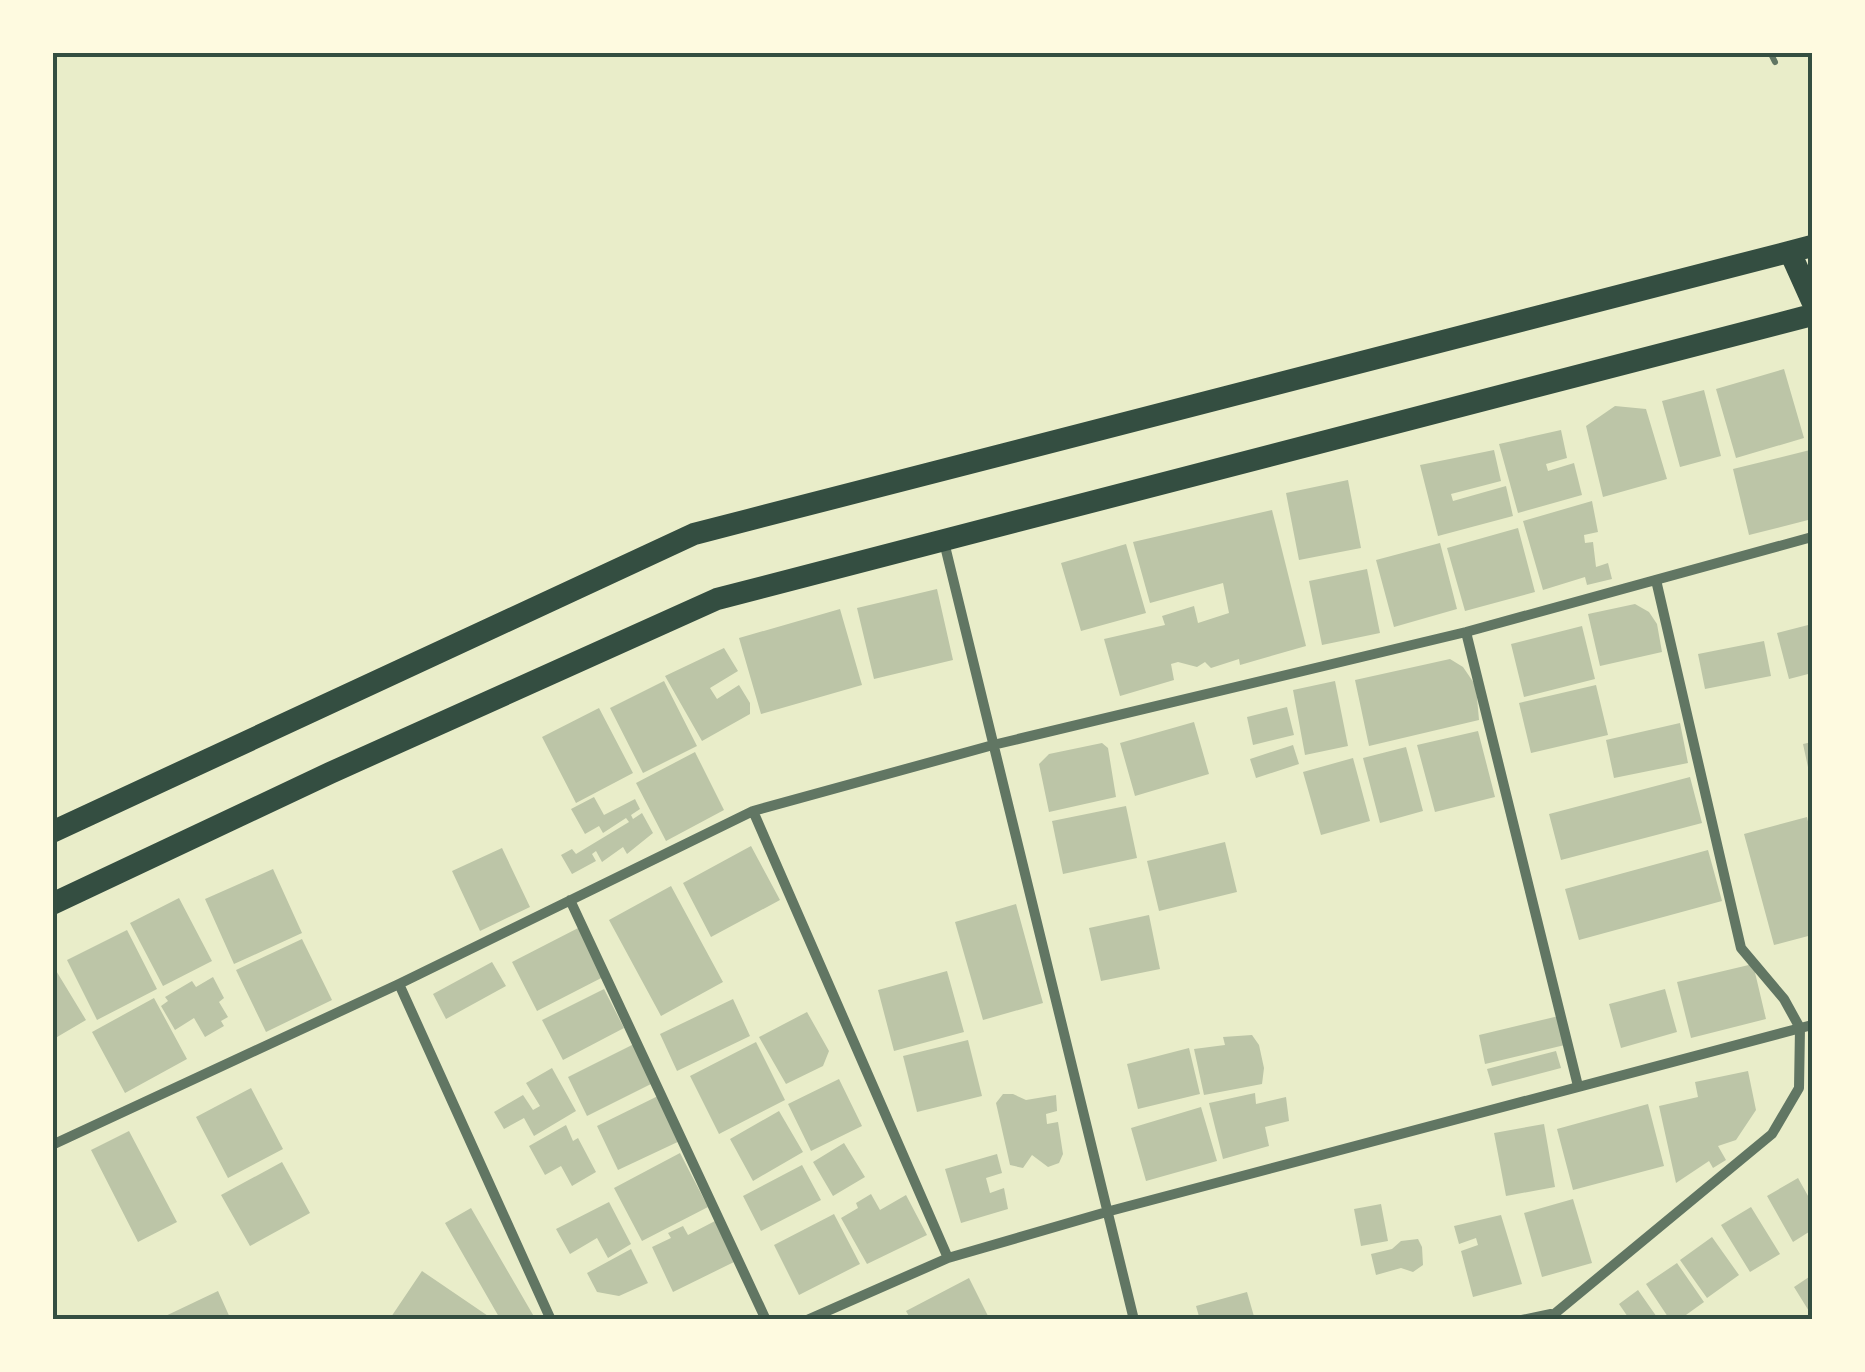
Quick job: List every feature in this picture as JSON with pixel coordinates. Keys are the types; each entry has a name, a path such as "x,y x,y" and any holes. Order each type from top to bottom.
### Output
{"highway":[{"path":"52,832 694,534 1802,249 1812,300"},
{"path":"52,904 330,773 717,599 1812,315"}],"street":[{"path":"52,1146 399,984 753,812 994,745 1466,632 1812,537"},
{"path":"944,542 1134,1320"},
{"path":"1522,1320 1551,1316 1772,1134 1799,1088 1800,1028 1784,999 1741,948 1656,580"},
{"path":"1466,632 1578,1086"},
{"path":"753,812 948,1258"},
{"path":"570,900 766,1320"},
{"path":"399,984 551,1320"},
{"path":"807,1320 948,1258 1110,1211 1812,1025"}],"lane":[{"path":"1770,52 1775,62"}],"building":[{"path":"1784,369 1804,438 1736,458 1716,389"},
{"path":"1704,390 1721,456 1680,467 1662,401"},
{"path":"1615,406 1646,409 1667,479 1603,497 1586,426"},
{"path":"1561,430 1567,458 1546,464 1548,471 1574,463 1582,495 1518,513 1499,444"},
{"path":"1494,450 1501,481 1451,494 1453,501 1506,486 1513,516 1438,536 1420,465"},
{"path":"1810,450 1812,519 1749,535 1733,469"},
{"path":"1348,480 1361,548 1299,560 1286,493"},
{"path":"1592,501 1598,532 1584,535 1585,543 1593,542 1596,567 1608,563 1612,579 1587,585 1585,577 1543,590 1523,521"},
{"path":"1272,510 1306,646 1240,665 1239,659 1211,668 1205,662 1197,667 1178,662 1171,664 1174,680 1120,696 1104,639 1165,625 1162,616 1194,606 1198,623 1229,613 1223,583 1150,603 1133,542"},
{"path":"1518,528 1535,592 1465,611 1447,548"},
{"path":"1440,543 1457,609 1394,627 1376,560"},
{"path":"1126,544 1146,613 1081,631 1061,563"},
{"path":"1367,569 1380,633 1322,645 1309,581"},
{"path":"937,589 953,660 874,679 857,608"},
{"path":"1635,604 1649,612 1657,624 1662,652 1600,666 1588,614"},
{"path":"840,609 862,685 761,714 739,638"},
{"path":"1812,624 1812,673 1789,679 1777,633"},
{"path":"1582,626 1595,679 1524,697 1511,644"},
{"path":"1764,641 1771,676 1705,689 1698,654"},
{"path":"724,648 738,671 710,688 717,699 739,685 750,703 750,714 702,741 665,676"},
{"path":"1450,659 1463,667 1476,686 1479,720 1369,746 1355,680"},
{"path":"664,681 697,746 643,773 610,708"},
{"path":"1335,681 1348,746 1305,755 1293,690"},
{"path":"1596,685 1608,735 1531,753 1519,703"},
{"path":"1287,707 1294,735 1253,745 1247,717"},
{"path":"599,708 633,773 576,803 542,737"},
{"path":"1194,722 1209,774 1135,796 1120,743"},
{"path":"1680,723 1688,763 1614,778 1606,740"},
{"path":"1478,731 1495,797 1435,812 1417,745"},
{"path":"1812,742 1812,781 1811,781 1803,744"},
{"path":"1102,743 1108,748 1116,797 1049,812 1039,764 1049,754"},
{"path":"1293,745 1299,764 1256,778 1250,759"},
{"path":"1406,747 1423,811 1380,823 1363,758"},
{"path":"695,752 724,810 666,841 636,783"},
{"path":"1353,758 1370,821 1321,835 1303,772"},
{"path":"1690,777 1702,823 1561,860 1549,814"},
{"path":"594,797 604,815 635,799 640,809 631,815 633,819 642,813 653,833 627,854 623,847 602,862 596,851 592,854 596,861 572,874 561,855 572,849 576,854 629,822 626,818 603,833 599,826 585,834 571,809"},
{"path":"1126,806 1137,858 1063,874 1052,821"},
{"path":"1807,817 1812,839 1812,935 1774,945 1744,834"},
{"path":"1225,842 1237,892 1159,911 1147,861"},
{"path":"751,846 780,900 711,937 683,883"},
{"path":"502,848 530,907 480,931 452,871"},
{"path":"1708,850 1722,901 1579,940 1565,889"},
{"path":"273,869 302,933 234,964 205,899"},
{"path":"671,886 723,982 661,1016 609,920"},
{"path":"179,898 212,961 163,986 130,923"},
{"path":"1016,904 1043,1003 983,1020 955,922"},
{"path":"1149,915 1160,969 1101,981 1089,928"},
{"path":"584,925 609,974 537,1011 512,962"},
{"path":"127,930 157,989 97,1020 67,960"},
{"path":"302,939 332,1000 266,1032 236,970"},
{"path":"492,962 506,986 446,1019 433,994"},
{"path":"52,964 86,1020 52,1040"},
{"path":"1753,964 1766,1019 1691,1038 1677,982"},
{"path":"947,971 964,1032 894,1051 878,990"},
{"path":"213,977 224,998 219,1002 228,1017 221,1021 224,1026 205,1037 194,1018 175,1030 161,1006 168,1001 165,997 192,981 196,987"},
{"path":"604,989 624,1028 563,1060 542,1020"},
{"path":"1665,989 1677,1032 1621,1048 1609,1004"},
{"path":"154,998 187,1059 125,1093 92,1032"},
{"path":"733,999 750,1036 677,1071 660,1034"},
{"path":"807,1012 829,1051 823,1066 786,1084 759,1037"},
{"path":"1563,1015 1569,1044 1485,1064 1479,1035"},
{"path":"1252,1035 1259,1045 1264,1068 1262,1084 1204,1095 1194,1049 1225,1045 1223,1037"},
{"path":"968,1040 982,1096 917,1112 903,1056"},
{"path":"756,1042 785,1100 719,1134 690,1076"},
{"path":"634,1044 653,1083 587,1116 568,1077"},
{"path":"1189,1048 1200,1094 1138,1109 1127,1064"},
{"path":"1556,1051 1561,1068 1492,1086 1487,1069"},
{"path":"552,1068 576,1111 534,1136 524,1118 504,1129 494,1112 523,1095 533,1110 540,1106 526,1083"},
{"path":"1748,1071 1756,1110 1736,1140 1718,1146 1726,1160 1713,1168 1709,1161 1676,1183 1659,1106 1698,1097 1695,1082"},
{"path":"839,1079 862,1126 811,1151 788,1104"},
{"path":"251,1088 283,1149 228,1178 196,1117"},
{"path":"1255,1093 1256,1104 1286,1097 1289,1121 1265,1127 1269,1146 1223,1159 1209,1103"},
{"path":"662,1094 684,1139 618,1170 597,1126"},
{"path":"1003,1094 1026,1100 1056,1095 1057,1111 1046,1114 1047,1124 1058,1122 1063,1154 1059,1163 1048,1167 1032,1155 1023,1168 1010,1165 996,1103"},
{"path":"1648,1104 1664,1166 1573,1190 1557,1129"},
{"path":"1201,1107 1217,1161 1146,1181 1131,1128"},
{"path":"779,1111 803,1152 753,1181 730,1139"},
{"path":"1544,1124 1555,1187 1506,1196 1494,1133"},
{"path":"566,1125 573,1141 578,1138 596,1172 572,1186 561,1166 545,1175 529,1146"},
{"path":"129,1131 177,1222 138,1242 91,1150"},
{"path":"844,1143 865,1177 833,1196 813,1162"},
{"path":"680,1153 708,1207 642,1241 614,1188"},
{"path":"997,1154 1002,1173 986,1178 990,1193 1004,1188 1008,1209 961,1223 945,1169"},
{"path":"282,1162 310,1213 250,1246 221,1195"},
{"path":"802,1165 821,1200 761,1231 743,1196"},
{"path":"1798,1178 1812,1203 1812,1230 1793,1242 1767,1196"},
{"path":"871,1194 880,1210 906,1195 927,1235 867,1264 841,1218"},
{"path":"1573,1199 1592,1263 1542,1277 1524,1213"},
{"path":"609,1202 631,1244 608,1258 597,1238 570,1254 556,1229"},
{"path":"1381,1204 1388,1241 1361,1246 1354,1209"},
{"path":"1751,1207 1780,1254 1750,1272 1721,1225"},
{"path":"471,1208 536,1320 499,1317 445,1223"},
{"path":"834,1214 860,1264 799,1295 774,1245"},
{"path":"1501,1215 1522,1284 1473,1297 1461,1251 1478,1245 1476,1238 1459,1244 1454,1226"},
{"path":"715,1221 734,1262 673,1292 652,1247 671,1238 668,1233 683,1226 688,1235"},
{"path":"1712,1237 1739,1275 1707,1298 1680,1260"},
{"path":"1418,1239 1423,1265 1413,1272 1401,1268 1376,1275 1371,1254 1392,1249 1401,1241"},
{"path":"631,1249 648,1283 619,1296 597,1292 587,1273"},
{"path":"1677,1263 1704,1302 1679,1320 1670,1320 1646,1284"},
{"path":"422,1271 494,1320 389,1320"},
{"path":"1812,1275 1812,1316 1794,1287"},
{"path":"969,1278 990,1320 911,1320 906,1311"},
{"path":"1638,1290 1659,1320 1630,1320 1619,1304"},
{"path":"218,1291 231,1320 157,1320"},
{"path":"1247,1292 1255,1320 1200,1320 1196,1306"}]}
